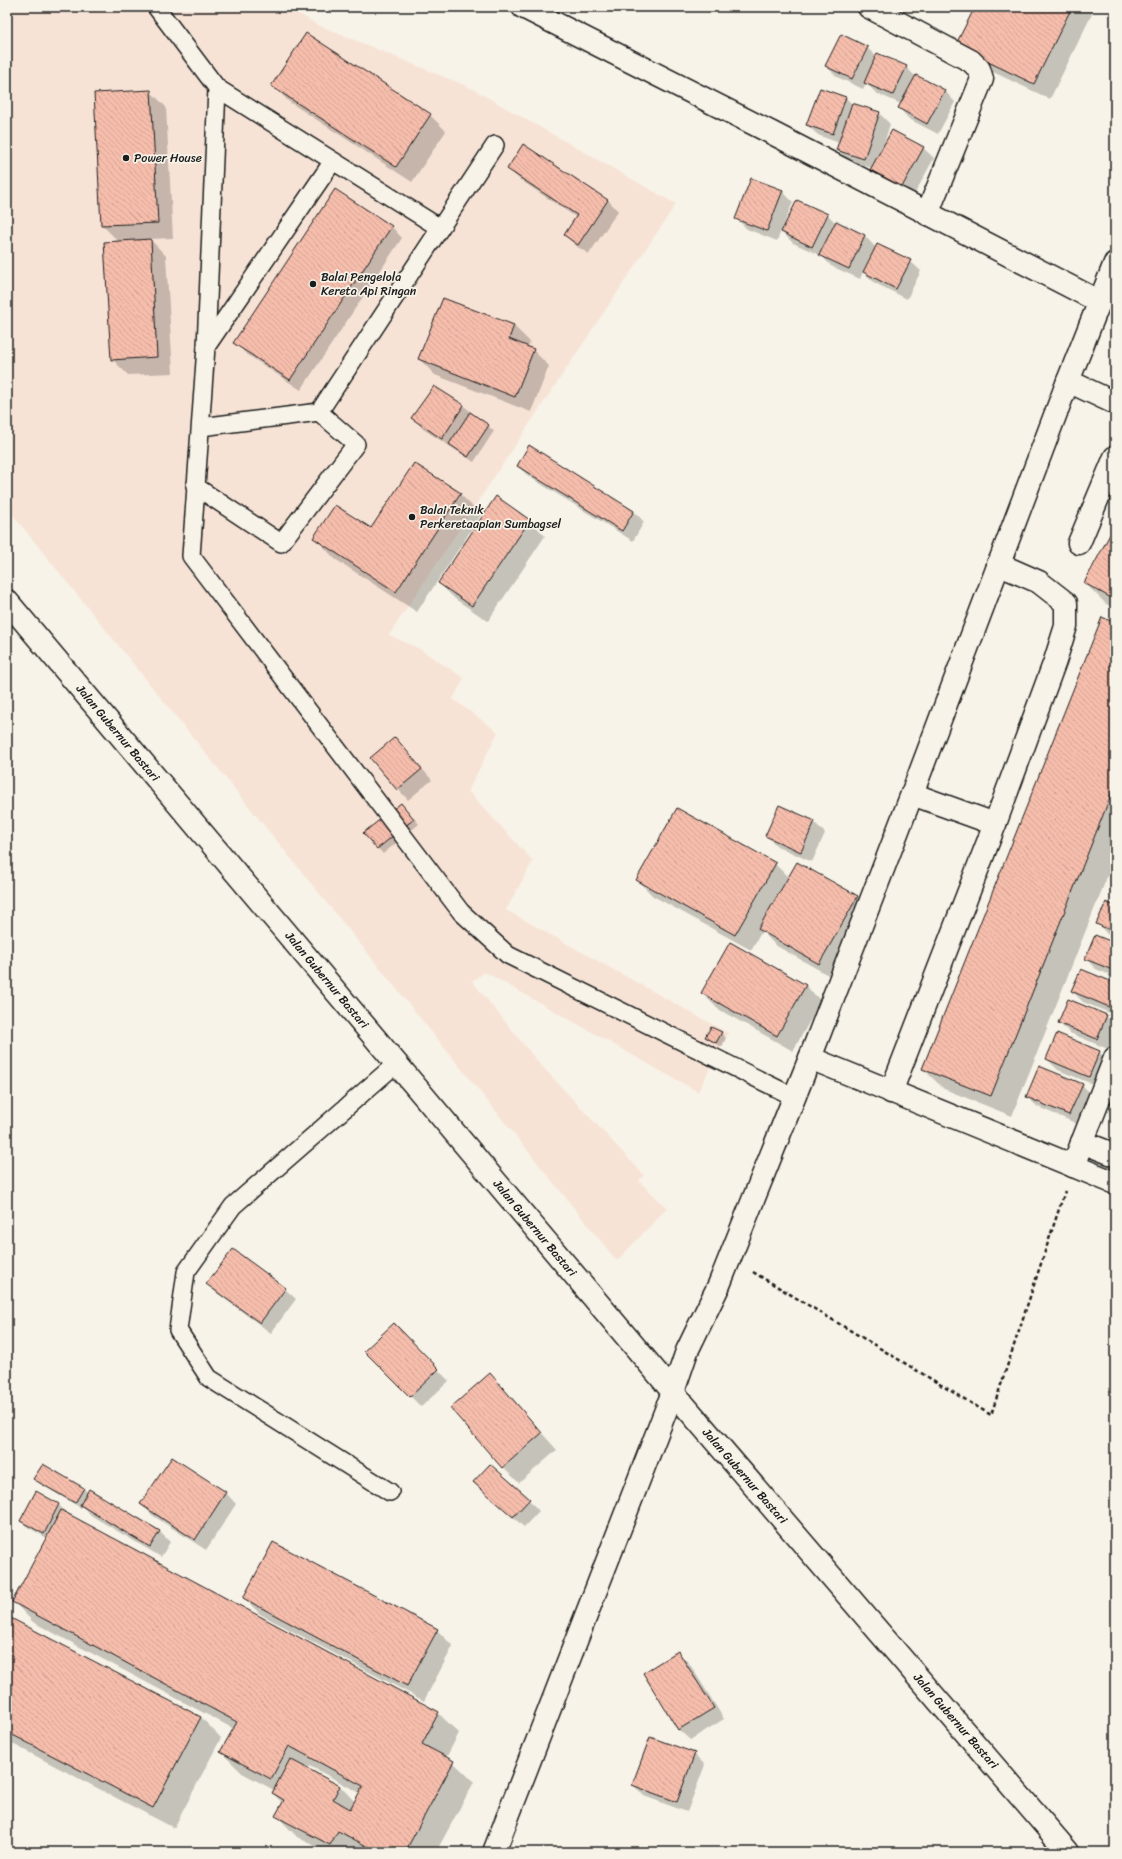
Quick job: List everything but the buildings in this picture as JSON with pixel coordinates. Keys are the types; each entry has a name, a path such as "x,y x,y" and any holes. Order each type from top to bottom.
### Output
{"main road":[{"path":"523,7 772,132 927,214 1100,302"},
{"path":"869,7 971,61 981,73 982,79 927,214"},
{"path":"494,1852 687,1351 719,1285 810,1058 912,794 1068,381 1115,263"},
{"path":"1068,381 1115,403"},
{"path":"1079,543 1115,457"},
{"path":"891,1092 995,824 1055,661 1066,626 1066,603 1040,582 998,564"},
{"name":"Jalan Gubernur Bastari","path":"7,601 397,1063 672,1392 1068,1852"},
{"path":"912,794 995,824"},
{"path":"810,1058 1115,1183"},
{"path":"1073,1166 1115,1058"},
{"path":"1082,1142 1115,1155"}],"lane":[{"path":"156,7 217,88 440,228"},
{"path":"217,88 206,347 191,556 461,912 508,955 794,1097"},
{"path":"319,412 495,145"},
{"path":"206,347 333,161"},
{"path":"195,486 281,543 356,444 319,412 201,427"},
{"path":"390,1492 209,1378 178,1330 186,1272 233,1206 397,1063"}],"path":[{"path":"730,1258 991,1415 1073,1166"}],"shaded area":[{"path":"7,7 287,7 318,25 469,87 676,204 389,635 418,648 464,678 453,699 498,732 468,791 533,861 506,910 728,1033 698,1092 485,972 472,981 538,1062 644,1175 639,1181 667,1208 617,1261 7,508"}],"place":[{"name":"Power House","path":"126,158"},
{"name":"Balai Pengelola Kereta Api Ringan","path":"313,284"},
{"name":"Balai Teknik Perkeretaapian Sumbagsel","path":"412,517"}]}
